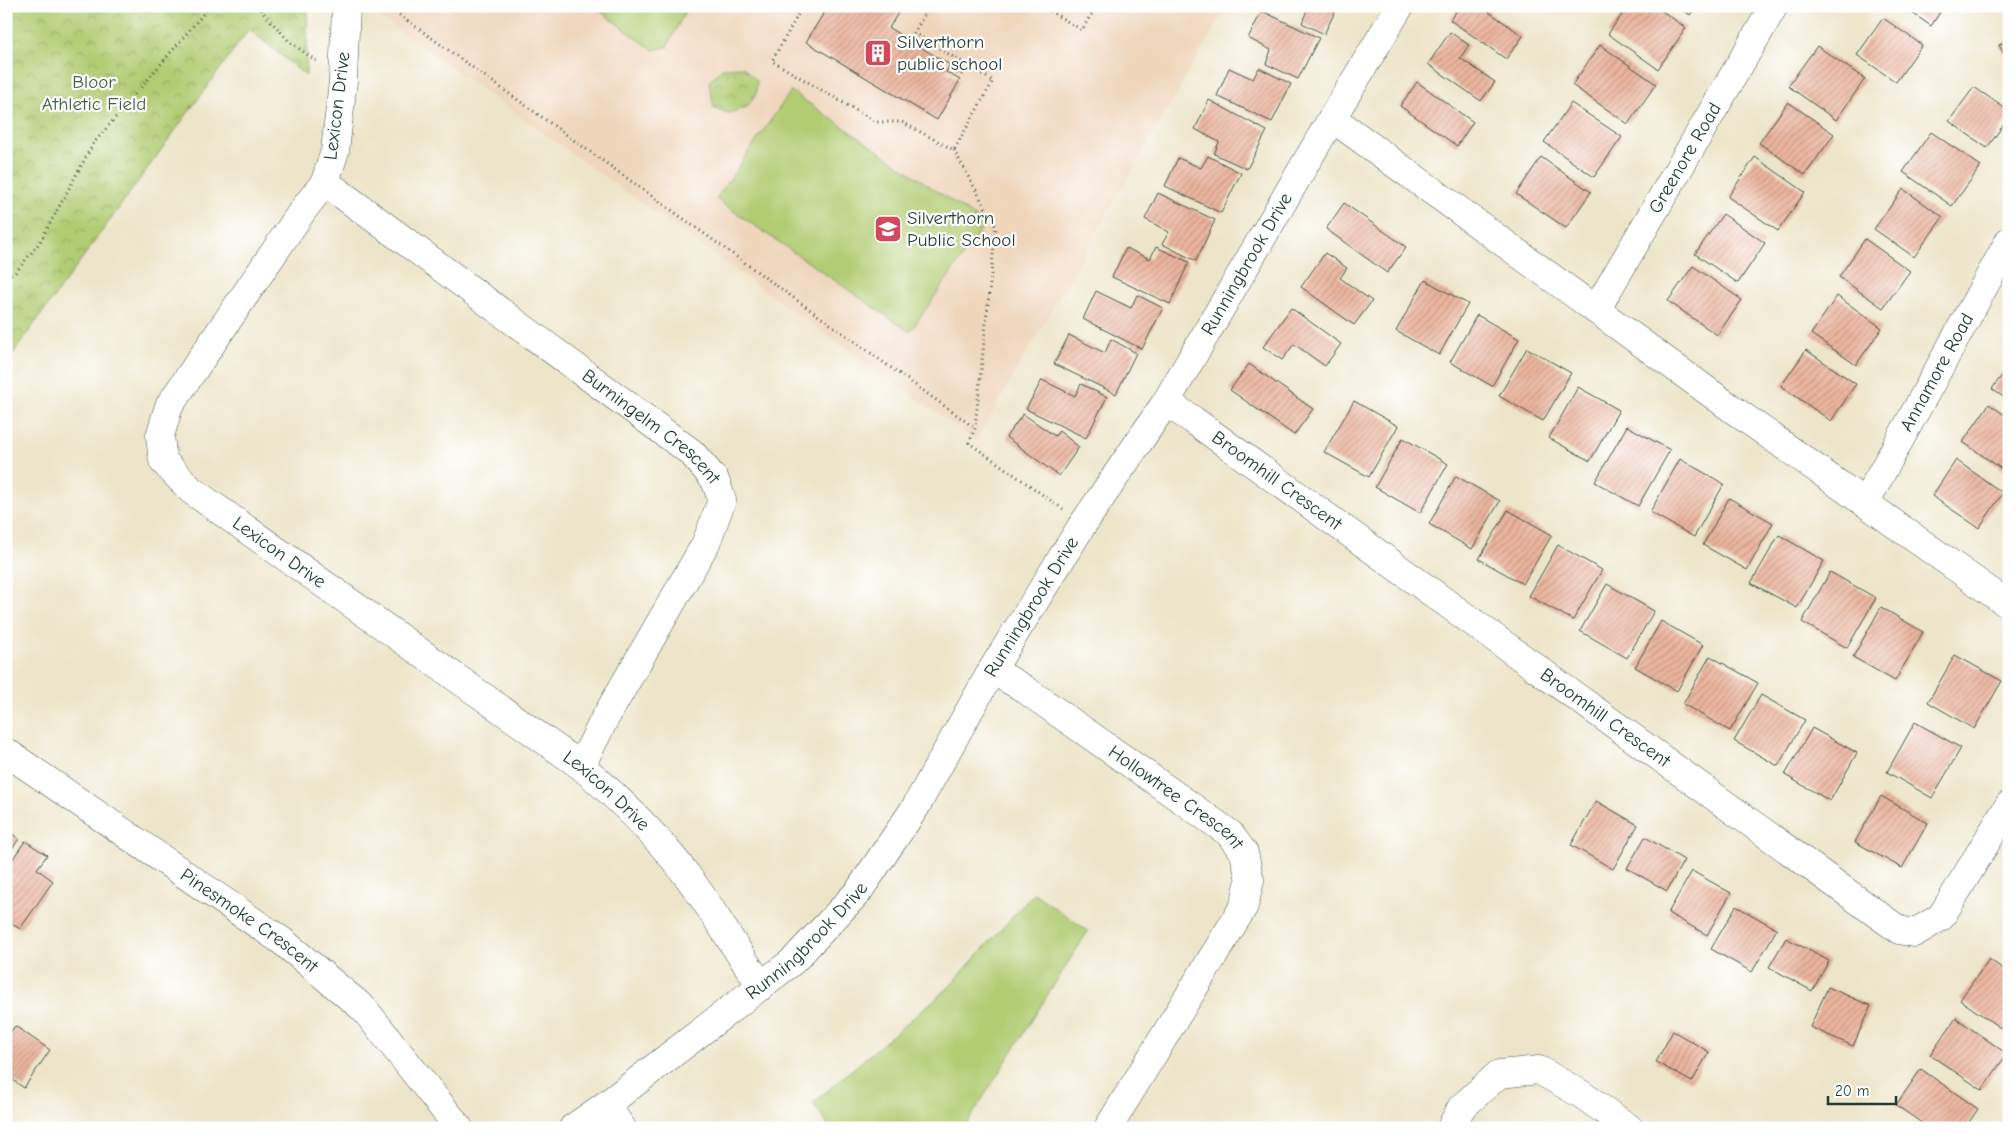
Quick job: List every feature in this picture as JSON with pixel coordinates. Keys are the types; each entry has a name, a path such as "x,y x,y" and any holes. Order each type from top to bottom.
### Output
{"street":[{"name":"Lexicon Drive","path":"346,6 343,81 335,151 325,182 303,210 169,406 160,436 163,461 191,490 581,766 644,823 689,879 762,986"},
{"name":"Runningbrook Drive","path":"572,1128 606,1105 762,986 793,960 858,892 915,808 992,670 1081,527 1166,402 1332,118 1400,6"},
{"name":"Greenore Road","path":"1596,310 1774,6"},
{"path":"1332,118 1864,503 2009,605"},
{"name":"Burningelm Crescent","path":"325,182 692,453 715,480 722,500 706,542 604,720 581,766"},
{"name":"Annamore Road","path":"1864,503 2009,241"},
{"name":"Broomhill Crescent","path":"1166,402 1899,930 1914,933 1941,917 2009,805"},
{"name":"Hollowtree Crescent","path":"992,670 1023,688 1229,833 1244,853 1250,880 1244,906 1108,1128"},
{"name":"Pinesmoke Crescent","path":"6,752 282,941 364,1009 459,1128"},
{"path":"1451,1128 1461,1108 1499,1074 1538,1070 1581,1094 1629,1128"},
{"path":"606,1105 622,1128"}],"path":[{"path":"6,276 16,273 40,242 93,144 210,6"},
{"path":"257,6 290,42 343,81"},
{"path":"387,6 975,428"},
{"path":"803,6 772,61 876,122 902,122 954,150 996,227 975,428 969,442 1073,517 1081,527"},
{"path":"929,6 914,33 993,81 954,150"},
{"path":"1041,6 1082,30 1096,6"},
{"path":"948,68 961,76 967,65"}],"shaded area":[{"name":"Silverthorn Public School","path":"381,6 1227,6 976,441 380,17"}],"green space":[{"name":"Bloor Athletic Field","path":"6,6 308,6 306,76 249,29 6,363"},
{"path":"593,6 688,6 667,47 653,50"},
{"path":"743,67 757,81 756,94 747,107 729,113 714,108 709,82 722,68"},
{"path":"791,91 985,224 910,332 716,199"},
{"path":"1034,893 1088,931 964,1128 830,1128 813,1103 948,988"}],"building":[{"name":"Silverthorn public school","path":"828,6 902,6 889,28 950,65 946,72 960,80 937,120 806,42"},
{"path":"1299,6 1338,6 1324,34 1302,23 1307,10"},
{"path":"1460,6 1493,6 1489,12 1523,36 1506,59 1450,20"},
{"path":"1628,6 1655,6 1686,28 1658,69 1608,34"},
{"path":"1677,6 1695,6 1690,15"},
{"path":"1910,6 1944,6 1931,26 1908,10"},
{"path":"1262,11 1319,38 1298,79 1266,64 1271,50 1248,38"},
{"path":"1883,18 1922,45 1896,82 1857,55"},
{"path":"1450,32 1469,45 1460,58 1495,82 1481,101 1428,64"},
{"path":"2009,40 2009,64 1999,45"},
{"path":"1600,45 1656,84 1628,124 1572,85"},
{"path":"1817,46 1865,79 1836,120 1788,86"},
{"path":"1229,68 1253,79 1259,68 1291,84 1272,122 1217,96"},
{"path":"1417,82 1473,122 1457,146 1400,106"},
{"path":"1974,87 2009,111 2009,117 1987,148 1949,121"},
{"path":"1209,100 1267,131 1247,169 1214,154 1219,142 1195,129"},
{"path":"1788,102 1834,134 1805,175 1759,143"},
{"path":"1571,103 1622,137 1594,177 1544,142"},
{"path":"1931,132 1981,166 1952,206 1903,172"},
{"path":"1208,156 1241,173 1221,213 1165,186 1178,158 1201,168"},
{"path":"1541,157 1591,192 1566,228 1516,194"},
{"path":"1755,157 1805,192 1778,231 1728,197"},
{"path":"1903,189 1943,217 1914,257 1874,229"},
{"path":"1158,193 1215,220 1196,261 1162,244 1169,232 1145,219"},
{"path":"1344,203 1406,247 1387,273 1326,229"},
{"path":"1723,214 1765,243 1738,283 1695,254"},
{"path":"1865,239 1910,271 1883,308 1839,277"},
{"path":"1156,247 1189,262 1170,304 1112,277 1126,248 1150,259"},
{"path":"1325,253 1347,268 1340,278 1372,301 1354,325 1301,287"},
{"path":"1693,266 1742,300 1717,335 1668,301"},
{"path":"1425,280 1468,304 1439,355 1396,331"},
{"path":"1096,291 1131,308 1137,295 1163,308 1142,349 1083,319"},
{"path":"1837,296 1882,328 1856,365 1811,334"},
{"path":"1291,308 1341,344 1325,366 1294,344 1282,360 1263,347"},
{"path":"1477,315 1519,339 1492,386 1450,362"},
{"path":"1069,335 1105,353 1111,339 1136,353 1116,394 1054,364"},
{"path":"1527,348 1571,373 1543,421 1499,396"},
{"path":"1806,350 1856,384 1831,421 1781,386"},
{"path":"1249,364 1313,409 1294,435 1230,390"},
{"path":"2009,365 2009,401 1992,389"},
{"path":"1042,380 1075,396 1081,384 1107,397 1086,438 1026,409"},
{"path":"1578,387 1619,410 1590,461 1549,438"},
{"path":"1354,401 1398,426 1369,477 1324,452"},
{"path":"1989,404 2009,418 2009,474 1963,442"},
{"path":"1023,414 1055,436 1059,431 1079,447 1059,476 1006,437"},
{"path":"1627,426 1670,450 1638,506 1595,482"},
{"path":"1403,438 1448,464 1420,513 1375,487"},
{"path":"1680,459 1724,484 1694,537 1650,512"},
{"path":"1956,460 2003,493 1979,528 1932,496"},
{"path":"1456,476 1500,501 1472,549 1429,524"},
{"path":"1729,498 1773,523 1747,570 1703,545"},
{"path":"1508,510 1552,535 1523,584 1479,559"},
{"path":"1779,535 1824,561 1797,608 1751,583"},
{"path":"1558,545 1602,570 1573,620 1529,596"},
{"path":"1830,572 1876,598 1847,648 1802,622"},
{"path":"1607,584 1654,611 1627,658 1580,631"},
{"path":"1881,607 1923,632 1895,681 1853,657"},
{"path":"1661,621 1703,645 1677,691 1635,667"},
{"path":"1955,655 2002,681 1974,729 1928,702"},
{"path":"1710,656 1758,683 1730,731 1683,704"},
{"path":"1761,695 1805,720 1778,766 1734,741"},
{"path":"1915,722 1961,748 1932,798 1887,772"},
{"path":"1812,728 1857,753 1830,801 1785,775"},
{"path":"1881,796 1928,823 1902,868 1855,842"},
{"path":"1596,801 1638,825 1613,869 1571,845"},
{"path":"6,829 19,839 6,857"},
{"path":"1645,837 1684,860 1667,891 1627,868"},
{"path":"25,841 47,855 37,869 53,881 20,929 6,920 6,869"},
{"path":"1692,871 1731,893 1707,935 1668,913"},
{"path":"1736,906 1777,929 1752,972 1711,949"},
{"path":"1786,938 1829,961 1812,991 1769,967"},
{"path":"1989,959 2009,973 2009,1034 1960,1000"},
{"path":"1828,987 1871,1006 1853,1046 1810,1027"},
{"path":"1956,1018 2007,1054 1982,1090 1930,1055"},
{"path":"15,1026 50,1050 24,1088 10,1078 6,1083 6,1038"},
{"path":"1673,1031 1709,1052 1692,1082 1656,1062"},
{"path":"1921,1069 1978,1109 1965,1128 1929,1128 1896,1105"}],"place":[{"name":"Silverthorn public school","path":"878,53"},
{"name":"Silverthorn Public School","path":"888,229"}]}
